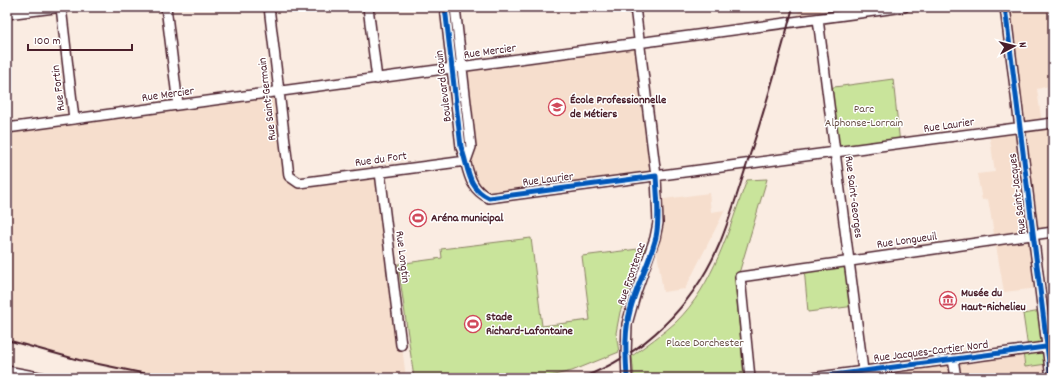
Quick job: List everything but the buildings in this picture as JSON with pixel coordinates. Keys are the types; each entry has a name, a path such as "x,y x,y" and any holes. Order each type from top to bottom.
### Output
{"street":[{"path":"7,14 62,7"},
{"name":"Rue Fortin","path":"62,7 74,119"},
{"path":"166,7 178,105"},
{"name":"Rue Saint-Germain","path":"269,7 290,176 299,184"},
{"path":"368,7 377,79"},
{"name":"Boulevard Gouin","path":"445,7 461,147 466,161"},
{"name":"Boulevard Gouin","path":"455,7 471,147 466,161"},
{"name":"Rue Frontenac","path":"628,378 626,356 627,324 655,238 658,223 656,176 635,7"},
{"name":"Rue Mercier","path":"7,128 640,44 904,7"},
{"name":"Rue Saint-Jacques","path":"1005,7 1033,235 1050,346 1051,378"},
{"name":"Rue Saint-Georges","path":"818,18 864,374"},
{"name":"Rue Laurier","path":"466,161 471,184 479,194 489,198 1053,123"},
{"name":"Rue du Fort","path":"299,184 466,161"},
{"name":"Rue Longtin","path":"380,172 401,345"},
{"name":"Rue Longueuil","path":"750,378 740,277 1053,232"},
{"name":"Rue Jacques-Cartier Nord","path":"811,378 864,374 954,359 1050,346"},
{"path":"954,359 956,378"},
{"path":"7,372 44,378"}],"shaded area":[{"path":"800,7 821,7 822,18 796,21"},
{"path":"1005,7 1053,7 1053,85 1037,89 1042,124 1053,123 1053,232 1033,235 1048,346 1053,346 1053,378 864,378 864,371 1045,345 1038,288 1004,292 988,199 982,200 977,174 995,172 989,132 1020,128"},
{"name":"École Professionnelle de Métiers","path":"640,44 656,176 489,198 479,194 466,161 471,147 462,68"},
{"path":"279,92 289,176 299,183 380,172 406,378 186,378 135,373 79,360 7,340 7,128"},
{"path":"709,193 711,212 725,210 685,289 663,292 655,238 657,200"}],"green space":[{"name":"Parc Alphonse-Lorrain","path":"893,79 900,144 836,153 827,88"},
{"name":"Place Dorchester","path":"767,179 740,270 735,277 744,378 634,378 632,356 676,322 701,291 727,236 747,180"},
{"name":"Stade Richard-Lafontaine","path":"531,238 542,326 590,320 582,256 646,248 620,312 616,333 619,352 572,371 541,378 414,378 398,264 442,258 441,249"},
{"path":"850,261 855,306 808,312 804,268"},
{"path":"1041,311 1045,346 1028,348 1023,314"},
{"path":"1045,350 1047,364 1025,367 1023,352"}],"railway":[{"path":"581,378 604,368 625,356 664,326 695,288 708,267 719,245 734,205 777,66 793,7"},
{"path":"7,340 79,360 166,378"}],"cycle path":[{"path":"445,7 461,147 470,177 476,189 482,194 489,198 656,176 658,206 656,237 628,319 626,344 627,378"},
{"path":"1005,7 1051,378"},
{"path":"811,378 1053,346"}],"place":[{"name":"École Professionnelle de Métiers","path":"557,107"},
{"name":"Aréna municipal","path":"418,218"},
{"name":"Musée du Haut-Richelieu","path":"948,300"},
{"name":"Stade Richard-Lafontaine","path":"473,324"}]}
